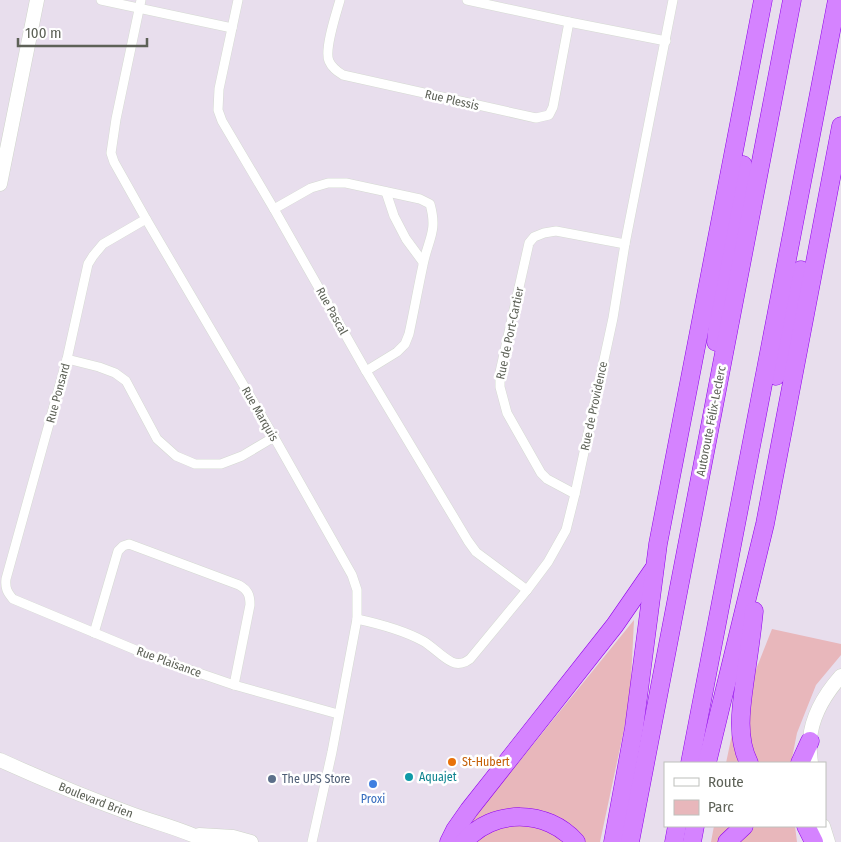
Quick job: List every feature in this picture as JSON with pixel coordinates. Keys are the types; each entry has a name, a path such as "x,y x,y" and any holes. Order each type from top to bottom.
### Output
{"highway":[{"name":"Autoroute Félix-Leclerc","path":"630,842 792,0"},
{"path":"690,762 837,0"},
{"path":"701,472 720,300 739,197 763,3"},
{"path":"613,842 634,728 663,519 763,3"},
{"path":"727,570 797,290 818,193 841,113"},
{"path":"707,762 765,524 841,126"},
{"path":"750,762 744,751 742,740 742,709 765,524"},
{"path":"449,842 469,810 615,625 655,567"},
{"path":"800,762 810,740"},
{"path":"464,842 487,823 512,817 533,818 550,823 563,830 576,842"},
{"path":"674,842 677,827"},
{"path":"692,842 695,827"},
{"path":"727,842 743,827"},
{"path":"806,827 814,842"}],"street":[{"path":"0,184 37,0"},
{"path":"102,0 141,4 232,28"},
{"name":"Rue Pascal","path":"238,0 219,89 218,110 222,121 274,208 366,371 468,541 476,552 527,590"},
{"name":"Rue Plessis","path":"340,0 327,50 328,60 333,68 343,75 536,118 548,115 552,107 570,22"},
{"path":"467,0 666,42"},
{"name":"Rue de Providence","path":"357,619 385,625 424,642 452,662 466,662 527,590 548,562 566,530 613,318 625,244 673,0"},
{"name":"Rue Marquis","path":"141,4 116,120 111,153 114,162 274,437 352,575 357,590 357,619 332,752 312,842"},
{"path":"274,208 311,188 328,183 346,183 420,199 430,204 433,230 423,262 410,334 405,344 397,352 366,371"},
{"path":"386,192 394,216 406,239 423,262"},
{"name":"Rue Ponsard","path":"7,592 6,579 67,359 88,264 103,244 146,219"},
{"name":"Rue de Port-Cartier","path":"575,494 547,479 541,472 507,413 500,387 500,372 529,243 534,237 556,231 625,244"},
{"path":"67,359 116,373 126,381 157,438 176,456 195,464 221,464 242,456 274,437"},
{"path":"94,633 118,551 123,546 129,544 239,585 248,592 250,605 234,685"},
{"name":"Rue Plaisance","path":"7,592 13,599 155,658 234,685 338,714"},
{"path":"811,762 810,740 814,722 820,706 841,676"},
{"name":"Boulevard Brien","path":"0,760 130,814 193,834 208,842"},
{"path":"823,827 828,842"},
{"name":"Boulevard Brien","path":"193,834 233,838 251,842"}],"green space":[{"path":"634,620 630,701 600,842 476,842 466,827"},
{"path":"772,629 841,644 841,655 816,685 797,733 791,762 726,762 734,725"},
{"path":"714,827 795,827 797,842 711,842"}],"place":[{"name":"St-Hubert","path":"452,762"},
{"name":"Aquajet","path":"409,777"},
{"name":"The UPS Store","path":"272,779"},
{"name":"Proxi","path":"373,784"}]}
